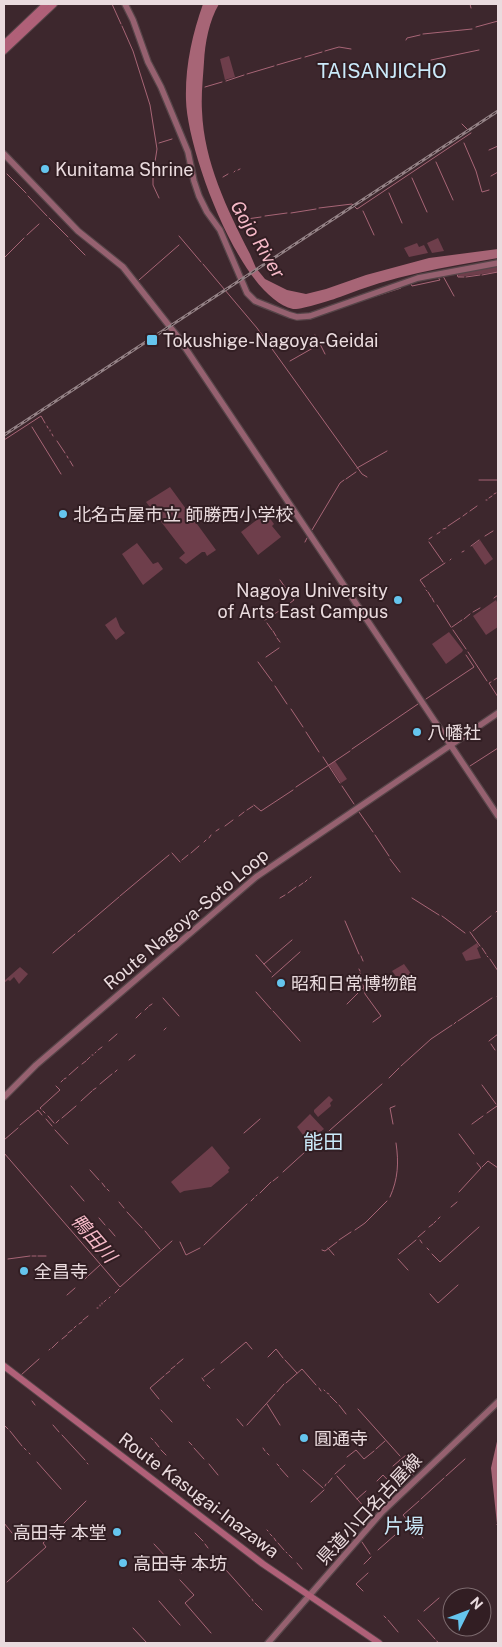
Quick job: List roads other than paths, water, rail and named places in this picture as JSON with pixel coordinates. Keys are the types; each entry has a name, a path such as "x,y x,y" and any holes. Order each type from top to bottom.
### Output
{"main road":[{"path":"4,44 46,4"},
{"path":"4,51 54,4"},
{"path":"124,4 133,20 148,62 161,87 188,152 199,196 207,212 220,230 247,293 255,301 297,316 310,316 418,278 473,266 498,263"},
{"path":"4,154 78,231 123,267 178,337 498,816"},
{"name":"Route Nagoya-Soto Loop","path":"4,1096 36,1065 256,877 498,713"},
{"name":"Route Kasugai-Inazawa","path":"4,1366 232,1540 373,1643"},
{"name":"Route Kasugai-Inazawa","path":"4,1372 254,1562 379,1643"},
{"name":"県道小口名古屋線","path":"268,1643 382,1512 498,1402"}],"waterway":[{"path":"112,4 121,24"},
{"path":"470,4 471,8"},
{"path":"476,27 498,21"},
{"path":"122,26 133,51 150,105 157,149 154,168"},
{"path":"423,34 472,29"},
{"path":"406,40 407,38 420,35"},
{"path":"325,51 339,47 351,49"},
{"path":"431,60 479,50"},
{"path":"305,57 322,52"},
{"path":"277,65 301,58"},
{"path":"247,74 274,66"},
{"path":"226,81 244,75"},
{"path":"205,87 222,82"},
{"path":"462,124 468,130"},
{"path":"319,208 352,204 357,209 471,133"},
{"path":"159,143 172,139"},
{"path":"464,143 476,171 482,192 489,190"},
{"path":"489,150 498,146"},
{"path":"436,162 453,200"},
{"path":"153,170 153,185 159,198"},
{"path":"491,176 498,172"},
{"path":"7,174 26,193"},
{"path":"223,177 228,174"},
{"path":"412,178 427,212"},
{"path":"389,193 402,223"},
{"path":"28,196 47,216"},
{"path":"291,213 316,209"},
{"path":"363,211 374,235"},
{"name":"Gojo River","path":"265,216 287,213"},
{"name":"Gojo River","path":"240,220 261,217"},
{"path":"49,218 68,237"},
{"path":"27,235 39,224"},
{"path":"179,236 201,262"},
{"path":"4,258 24,238"},
{"path":"70,240 85,255"},
{"path":"139,280 179,245"},
{"path":"203,264 257,328 362,474 367,477"},
{"path":"482,275 498,272"},
{"path":"457,274 458,277 464,277"},
{"path":"466,277 480,275"},
{"path":"443,276 454,296"},
{"path":"411,284 412,286 440,280 438,277"},
{"path":"376,296 401,288 400,286"},
{"path":"315,335 317,340"},
{"path":"290,361 320,344 325,354"},
{"path":"4,440 41,416 45,423"},
{"path":"32,427 61,474"},
{"path":"57,441 65,453"},
{"path":"357,468 387,451"},
{"path":"70,461 73,466"},
{"path":"346,479 356,472"},
{"path":"312,530 340,483 344,480"},
{"path":"479,480 498,480"},
{"path":"470,511 477,506"},
{"path":"463,516 467,513"},
{"path":"448,526 460,518"},
{"path":"485,536 493,531"},
{"path":"305,542 307,538"},
{"path":"471,546 479,540"},
{"path":"429,542 443,562"},
{"path":"430,573 445,563"},
{"path":"425,587 420,580 429,574"},
{"path":"280,580 294,600 290,603"},
{"path":"428,592 431,597"},
{"path":"494,598 498,595"},
{"path":"432,598 434,602"},
{"path":"280,610 287,605"},
{"path":"437,605 451,627"},
{"path":"473,612 480,608"},
{"path":"265,620 279,611"},
{"path":"464,619 470,614"},
{"path":"452,627 462,620"},
{"path":"267,623 272,630"},
{"path":"453,630 466,649"},
{"path":"273,631 276,636"},
{"path":"277,638 280,642"},
{"path":"266,657 279,648"},
{"path":"468,652 487,681"},
{"path":"426,699 474,667 466,655"},
{"path":"258,662 272,681"},
{"path":"491,682 489,683 498,697"},
{"path":"275,686 287,704"},
{"path":"352,749 418,704"},
{"path":"291,709 303,727"},
{"path":"306,732 319,752"},
{"path":"470,766 498,748"},
{"path":"296,787 350,751"},
{"path":"323,757 340,783"},
{"path":"342,786 354,804"},
{"path":"254,805 261,811 293,790"},
{"path":"247,810 253,806"},
{"path":"239,816 244,812"},
{"path":"359,812 373,832"},
{"path":"225,826 233,820"},
{"path":"375,835 389,856"},
{"path":"191,853 199,846"},
{"path":"172,853 180,862"},
{"path":"120,896 169,855"},
{"path":"182,860 188,855"},
{"path":"390,859 400,872"},
{"path":"299,886 303,883"},
{"path":"288,893 296,887"},
{"path":"280,898 285,895"},
{"path":"78,932 119,897"},
{"path":"412,898 439,915"},
{"path":"442,916 465,933"},
{"path":"473,931 491,916"},
{"path":"345,921 359,954"},
{"path":"470,932 480,946"},
{"path":"53,953 75,934"},
{"path":"264,964 292,940"},
{"path":"482,948 486,954"},
{"path":"272,977 300,952"},
{"path":"256,955 271,972"},
{"path":"361,956 363,961"},
{"path":"490,959 498,971"},
{"path":"360,973 361,978"},
{"path":"363,985 365,994 381,1016 373,1022"},
{"path":"347,1004 363,988"},
{"path":"256,992 271,1009"},
{"path":"163,998 179,1016"},
{"path":"458,1021 492,998"},
{"path":"145,1010 148,1007"},
{"path":"273,1011 300,1041"},
{"path":"136,1018 141,1013"},
{"path":"401,1066 431,1039 452,1025"},
{"path":"109,1041 117,1034"},
{"path":"489,1041 498,1034"},
{"path":"491,1044 495,1050"},
{"path":"98,1050 102,1047"},
{"path":"129,1060 135,1055"},
{"path":"87,1060 90,1057"},
{"path":"82,1064 86,1061"},
{"path":"69,1075 78,1067"},
{"path":"389,1078 399,1068"},
{"path":"100,1084 112,1074"},
{"path":"329,1131 382,1084"},
{"path":"482,1085 496,1104"},
{"path":"41,1109 60,1090 56,1086"},
{"path":"81,1101 92,1091"},
{"path":"62,1118 76,1106"},
{"path":"393,1124 390,1108 395,1106"},
{"path":"487,1113 497,1106"},
{"path":"20,1125 38,1110 42,1115"},
{"path":"48,1116 54,1123"},
{"path":"472,1124 483,1116"},
{"path":"46,1119 52,1126"},
{"path":"244,1133 260,1119"},
{"path":"56,1123 59,1120"},
{"path":"4,1140 18,1128"},
{"path":"55,1130 68,1144"},
{"path":"283,1172 327,1132"},
{"path":"459,1134 474,1154"},
{"path":"390,1197 397,1171 396,1143"},
{"name":"鴨田川","path":"4,1153 120,1287 172,1241"},
{"path":"482,1167 488,1161 498,1168"},
{"path":"459,1192 481,1168 477,1163"},
{"path":"90,1170 99,1180"},
{"path":"273,1181 278,1177"},
{"path":"260,1193 271,1182"},
{"path":"102,1183 105,1187"},
{"path":"71,1186 84,1201"},
{"path":"251,1201 254,1198"},
{"path":"355,1230 365,1223 387,1201"},
{"path":"119,1202 124,1208"},
{"path":"451,1207 457,1202"},
{"path":"204,1245 247,1204"},
{"path":"127,1212 142,1228"},
{"path":"99,1218 105,1225"},
{"path":"429,1227 433,1224"},
{"path":"432,1254 440,1262 479,1227"},
{"path":"109,1229 115,1236"},
{"path":"145,1231 160,1249"},
{"path":"418,1237 425,1231"},
{"path":"339,1240 351,1232"},
{"path":"399,1254 416,1240"},
{"path":"180,1242 186,1255 200,1248"},
{"path":"322,1250 325,1251 337,1242"},
{"path":"328,1248 334,1255"},
{"path":"8,1259 30,1256"},
{"path":"38,1256 46,1256"},
{"path":"398,1259 408,1270"},
{"path":"88,1276 100,1265"},
{"path":"430,1294 438,1303 458,1285"},
{"path":"67,1295 75,1288"},
{"path":"115,1293 119,1289"},
{"path":"83,1320 88,1316"},
{"path":"68,1333 72,1330"},
{"path":"62,1339 67,1335"},
{"path":"52,1348 58,1342"},
{"path":"221,1363 246,1342 252,1349"},
{"path":"268,1357 276,1349 283,1358"},
{"path":"21,1375 39,1359"},
{"path":"177,1364 183,1359"},
{"path":"285,1360 297,1373"},
{"path":"171,1369 175,1366"},
{"path":"204,1377 214,1369"},
{"path":"286,1383 302,1369 316,1385"},
{"path":"166,1374 170,1371"},
{"path":"159,1399 150,1388 164,1376"},
{"path":"277,1392 284,1384"},
{"path":"207,1385 210,1388"},
{"path":"247,1425 275,1394"},
{"path":"330,1396 337,1403"},
{"path":"32,1401 35,1405"},
{"path":"267,1404 280,1425"},
{"path":"339,1405 346,1414"},
{"path":"358,1409 400,1456"},
{"path":"161,1410 172,1422"},
{"path":"237,1419 243,1426"},
{"path":"53,1425 59,1432"},
{"path":"5,1426 8,1429"},
{"path":"10,1431 22,1446"},
{"path":"62,1435 85,1460"},
{"path":"376,1449 385,1441"},
{"path":"155,1442 159,1447"},
{"path":"189,1442 192,1445"},
{"path":"194,1448 204,1459"},
{"path":"161,1450 166,1455"},
{"path":"347,1457 356,1450 364,1459 374,1451"},
{"path":"393,1466 406,1455"},
{"path":"446,1476 465,1459"},
{"path":"400,1460 413,1475"},
{"path":"37,1462 61,1489"},
{"path":"209,1464 218,1475"},
{"path":"335,1474 345,1465"},
{"path":"280,1468 288,1477"},
{"path":"303,1470 323,1488"},
{"path":"377,1481 383,1475 397,1490"},
{"path":"337,1476 372,1516"},
{"path":"328,1483 332,1478"},
{"path":"421,1499 444,1478"},
{"path":"311,1502 324,1490"},
{"path":"357,1499 366,1491"},
{"path":"200,1494 209,1504"},
{"path":"64,1523 86,1501"},
{"path":"419,1501 403,1515 423,1538"},
{"path":"4,1523 12,1533"},
{"path":"227,1524 230,1528"},
{"path":"7,1582 46,1547 43,1543 62,1526"},
{"path":"195,1533 203,1541"},
{"path":"378,1550 395,1535"},
{"path":"362,1542 370,1554"},
{"path":"278,1543 284,1550"},
{"path":"154,1544 181,1573"},
{"path":"205,1544 208,1548"},
{"path":"289,1555 292,1558"},
{"path":"213,1556 219,1562"},
{"path":"364,1564 371,1557"},
{"path":"297,1563 302,1569"},
{"path":"226,1570 250,1597"},
{"path":"363,1591 356,1584 368,1573"},
{"path":"180,1580 194,1595 185,1603 211,1633"},
{"path":"424,1611 439,1598"},
{"path":"159,1601 180,1625"},
{"path":"255,1603 262,1610"},
{"path":"388,1620 398,1632"},
{"path":"418,1620 435,1639"},
{"path":"133,1628 147,1643"}],"railway":[{"path":"4,435 498,111"}],"place":[{"name":"Kunitama Shrine","path":"45,169"},
{"name":"Tokushige-Nagoya-Geidai","path":"152,340"},
{"name":"北名古屋市立 師勝西小学校","path":"63,514"},
{"name":"Nagoya University of Arts East Campus","path":"398,600"},
{"name":"八幡社","path":"417,732"},
{"name":"昭和日常博物館","path":"281,983"},
{"name":"全昌寺","path":"24,1271"},
{"name":"圓通寺","path":"304,1438"},
{"name":"高田寺 本堂","path":"117,1532"},
{"name":"高田寺 本坊","path":"123,1563"}],"district":[{"name":"TAISANJICHO","path":"382,71"},
{"name":"能田","path":"323,1142"},
{"name":"片場","path":"404,1526"}]}
